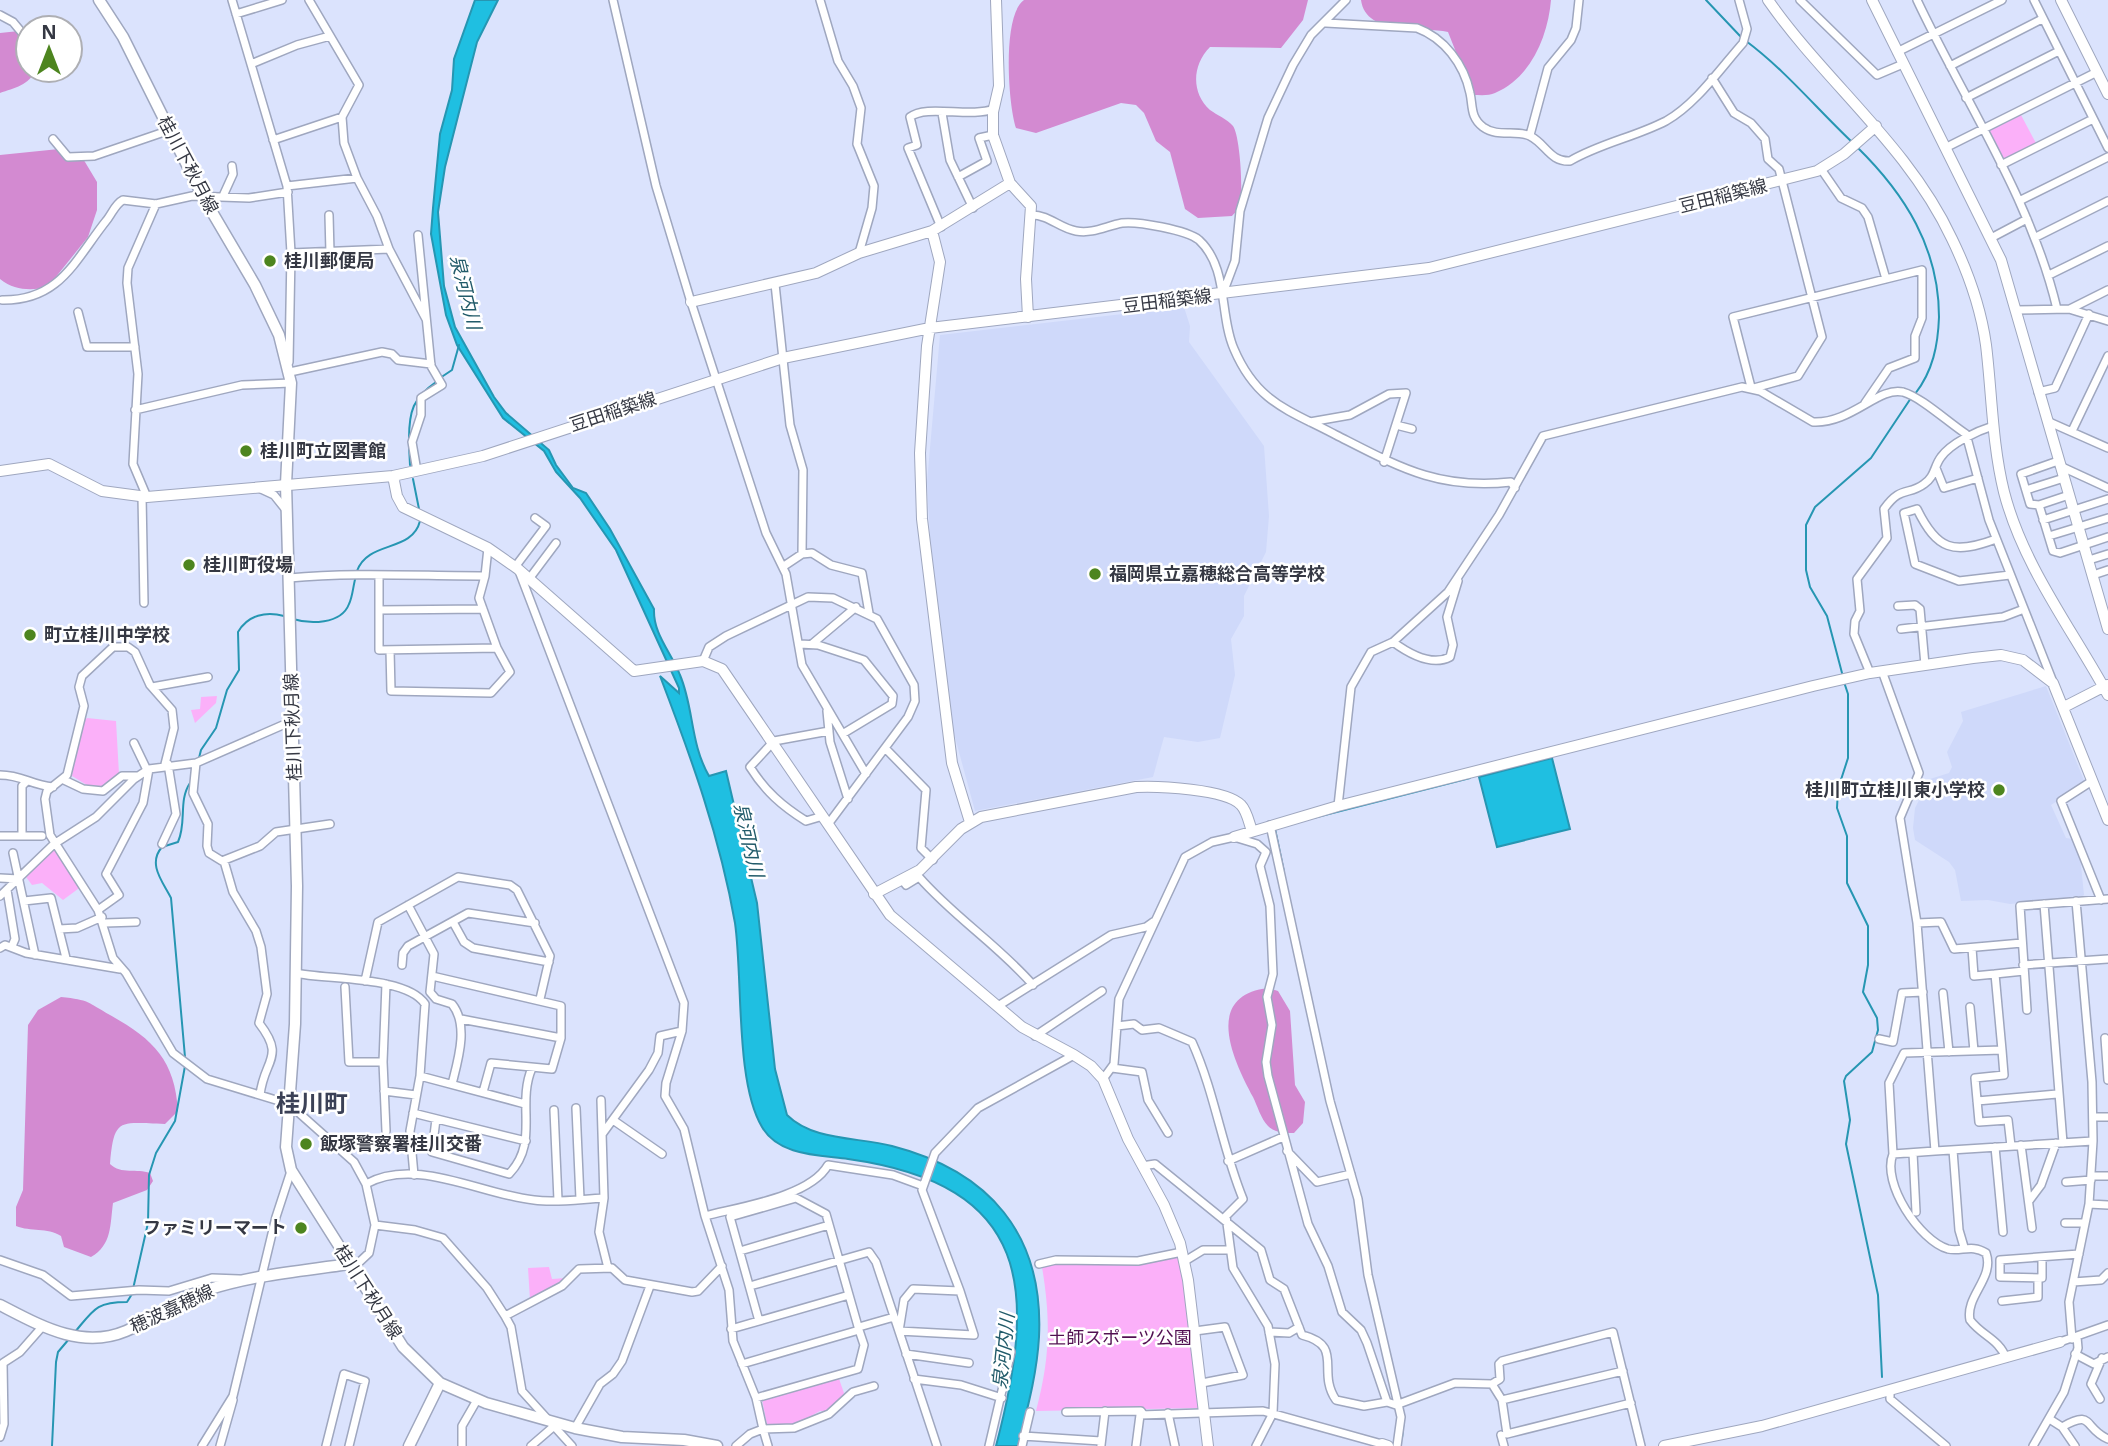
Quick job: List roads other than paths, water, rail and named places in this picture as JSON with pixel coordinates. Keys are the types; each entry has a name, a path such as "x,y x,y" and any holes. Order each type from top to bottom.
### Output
{"main road":[{"name":"桂川下秋月線","path":"99,0 123,37 202,195 261,296 290,373 285,484 297,831 295,973 286,1147 291,1170 350,1266 403,1347 440,1383"},
{"name":"穂波嘉穂線","path":"0,1305 64,1335 78,1337 124,1332 193,1296 242,1280 350,1266"},
{"path":"410,1446 440,1383 477,1400 550,1424 622,1437 684,1440 714,1446"}],"street":[{"path":"232,0 288,189 290,373"},
{"path":"236,14 282,0"},
{"path":"309,0 359,85 342,117 345,144 389,249 428,322"},
{"path":"613,0 656,186 766,533 784,566 806,675 827,711 844,733 866,774"},
{"path":"820,0 838,61 853,86 861,108 857,144 874,186 872,208 859,253"},
{"path":"996,0 999,86 994,109 993,135 1010,183 1031,206 1026,279 1028,317"},
{"path":"1222,294 1235,261 1240,211 1260,138 1293,65 1311,36 1346,0"},
{"path":"1530,135 1548,68 1572,40 1579,0"},
{"path":"1326,23 1410,27 1431,33 1441,40 1452,55 1468,86 1474,118 1482,126 1503,134 1530,135 1555,158 1570,161 1594,147 1665,121 1681,111 1712,78 1746,35 1738,0"},
{"path":"1768,0 1810,54 1904,159 1934,203 1969,280 1986,344 1993,426 2005,494 2030,561 2107,689 2064,707"},
{"path":"1800,0 1877,75 1903,64"},
{"path":"1871,0 1991,238 2016,310 2046,421 2093,575 2103,590 2108,629"},
{"path":"1897,52 2002,0"},
{"path":"2034,0 2108,148"},
{"path":"2061,0 2108,94"},
{"path":"1919,1 1933,34 2036,237 2057,309"},
{"path":"1950,66 2042,19"},
{"path":"251,64 297,45 330,36"},
{"path":"1966,99 2059,51"},
{"path":"1945,148 2097,72"},
{"path":"1338,806 1351,687 1371,652 1393,642 1448,592 1515,489 1539,441 1547,434 1798,376 1822,337 1779,169 1768,159 1765,139 1751,123 1734,113 1712,78"},
{"path":"970,822 952,763 922,519 919,453 930,328 940,262 937,229 908,148 917,145 910,117 918,112 975,114 994,109"},
{"path":"942,113 950,160 973,208"},
{"path":"273,140 342,117"},
{"path":"2001,165 2093,119"},
{"name":"豆田稲築線","path":"0,471 49,464 102,491 144,496 393,476 509,447 783,358 930,328 1429,268 1783,181 1823,168 1875,126"},
{"path":"53,139 68,157 84,158 170,130"},
{"path":"958,177 987,161 979,138 993,135"},
{"path":"2019,201 2108,157"},
{"path":"223,196 233,174 232,166"},
{"path":"1823,168 1835,192 1862,208 1868,217 1886,279"},
{"path":"2,300 37,296 70,272 84,247 118,203 128,200 156,204 202,195 249,198 357,178"},
{"path":"691,302 816,273 859,253 937,229 1010,183"},
{"path":"2036,237 2108,201"},
{"path":"144,603 144,496 133,464 138,382 127,283 128,268 156,204"},
{"path":"329,215 330,253"},
{"path":"1032,215 1042,215 1077,231 1137,223 1192,236 1210,255 1220,278 1232,346 1241,364 1275,405 1384,461 1434,478 1488,486 1511,482 1515,489"},
{"path":"1991,238 2027,219"},
{"path":"417,471 412,442 421,415 421,398 438,379 431,364 418,235"},
{"path":"2049,275 2108,246"},
{"path":"290,253 389,249"},
{"path":"1861,409 1889,368 1912,360 1916,355 1914,342 1922,318 1922,270 1733,317 1752,387 1813,422 1836,421 1861,409 1885,393 1903,392 1968,438 1996,539 2108,820"},
{"path":"775,284 790,425 803,470 802,554"},
{"path":"2069,309 2108,290"},
{"path":"2016,310 2069,309 2108,321"},
{"path":"78,312 88,347 135,347"},
{"path":"2038,392 2055,388 2089,314"},
{"path":"135,410 382,352 392,354 398,360 431,364"},
{"path":"2072,432 2108,358"},
{"path":"1309,422 1350,415 1389,394 1406,393 1384,461"},
{"path":"2046,421 2108,448"},
{"path":"1396,425 1412,429"},
{"path":"1870,673 1854,634 1855,621 1860,611 1857,579 1887,538 1884,509 1903,490 1922,487 1942,455 1993,426"},
{"path":"2069,495 2039,505 2030,504 2021,474 2059,463 2108,490"},
{"path":"1936,468 1944,488 1978,478"},
{"path":"393,476 397,496 403,507 488,548 516,568 631,669 651,670 703,661 718,665 726,672 774,741 890,915 1035,1035 1074,1055 1091,1066 1103,1079 1142,1166 1174,1226 1184,1256 1206,1412 1208,1446"},
{"path":"2025,489 2063,478"},
{"path":"258,488 274,495 286,510"},
{"path":"2043,520 2108,499"},
{"path":"2039,505 2057,553 2108,537"},
{"path":"1996,539 1971,547 1948,546 1929,533 1917,509 1904,513 1915,564 1959,581 2010,575"},
{"path":"516,568 546,526 535,518"},
{"path":"2049,536 2108,518"},
{"path":"529,579 556,544"},
{"path":"390,650 391,691 491,692 510,672 497,648 479,598 488,548"},
{"path":"784,566 802,554 812,553 831,565 862,573 869,613"},
{"path":"2089,560 2108,554"},
{"path":"516,568 684,1003 682,1031 666,1083 665,1096 684,1129 705,1216 729,1290 731,1329 757,1398 768,1446"},
{"path":"2093,575 2108,570"},
{"path":"289,578 349,573 379,577 485,576"},
{"path":"1393,642 1419,658 1444,660 1450,657 1454,645 1447,617 1458,576"},
{"path":"379,577 379,650 497,648"},
{"path":"703,661 715,642 808,597 824,595 869,613 877,619 890,640 916,693 908,717 848,799 826,819 806,821 773,798 750,767 774,741 829,731"},
{"path":"1898,606 1915,605 1920,609 1925,665"},
{"path":"811,644 856,607"},
{"path":"379,610 483,609"},
{"path":"1901,629 2003,617 2024,609"},
{"path":"800,644 811,644 864,660 893,696 892,704 844,733"},
{"path":"120,969 110,950 102,917 54,844 45,811 47,791 64,780 83,713 79,687 82,676 113,647 132,649 152,687 172,709 174,728 167,764 176,814 162,844"},
{"path":"1103,1079 1112,1068 1119,999 1153,921 1185,857 1212,842 1338,806 1870,673 2011,655 2037,667 2053,683"},
{"path":"1882,671 1919,773 1900,818 1917,923 1935,1151"},
{"path":"152,687 208,677"},
{"path":"827,711 829,731 848,799"},
{"path":"0,896 54,844 96,817 138,776 148,770 167,764 196,763 292,721"},
{"path":"59,929 77,928 102,917 119,895 106,874 144,803 148,770 134,743"},
{"path":"886,748 926,790 921,848 933,860"},
{"path":"196,763 193,793 208,824 207,846 214,858 225,861 260,846 276,832 330,824"},
{"path":"0,775 18,775 27,781 53,786"},
{"path":"64,780 83,789 103,791 122,776 138,776"},
{"path":"22,836 22,786 27,781"},
{"path":"2027,1010 2020,906 2105,900 2061,801 2092,781"},
{"path":"874,894 903,881 933,860 970,822 999,812 1136,787 1159,786 1234,800 1244,810 1252,831"},
{"path":"1066,1412 1141,1411 1143,1414 1254,1410 1391,1444 1401,1417 1396,1405 1368,1275 1358,1199 1330,1101 1270,825"},
{"path":"0,836 42,836"},
{"path":"1234,837 1257,844 1266,852 1260,866 1270,906 1273,974 1267,997 1272,1039 1266,1062 1286,1150 1308,1224 1328,1266 1342,1312 1361,1330 1387,1402"},
{"path":"13,853 35,955"},
{"path":"225,861 233,892 256,931 265,976 267,994 259,1023 271,1038 273,1054 260,1095"},
{"path":"365,981 376,925 464,876 514,887 548,950 549,962 540,999"},
{"path":"903,881 906,885 919,877 937,897 996,945 1033,985"},
{"path":"0,878 19,879"},
{"path":"4,945 15,939 7,890"},
{"path":"24,901 51,898 66,958"},
{"path":"2033,1446 2051,1420 2064,1392 2075,1354 2069,1302 2092,1178 2094,1117 2076,901"},
{"path":"2029,1202 2047,1172 2059,1143 2044,904"},
{"path":"408,905 434,954 432,995 452,1004 461,1019 452,1084"},
{"path":"402,965 405,949 473,913 535,923"},
{"path":"102,917 136,922"},
{"path":"998,1006 1111,935 1146,926 1153,921"},
{"path":"453,922 464,942 473,948 549,962"},
{"path":"1917,923 1941,922 1954,949 2022,943"},
{"path":"4,945 35,955 120,969 126,973 173,1053 207,1079 289,1104 329,1142 348,1154 366,1184 375,1225 369,1253 350,1266"},
{"path":"1972,948 1975,976 2048,963 2108,959"},
{"path":"295,973 386,984 418,995 425,1003 420,1076 410,1131 414,1175"},
{"path":"1995,974 2004,1075 1975,1078 1977,1101 1979,1122 2008,1120 2011,1146"},
{"path":"432,976 561,1006 561,1038 552,1069 491,1063 483,1092"},
{"path":"386,984 383,1062 386,1131"},
{"path":"345,987 349,1062 383,1062"},
{"path":"1035,1035 1102,991"},
{"path":"1878,1039 1893,1042 1902,993 1923,992"},
{"path":"1943,993 1948,1052"},
{"path":"1970,1007 1975,1051"},
{"path":"461,1019 561,1038"},
{"path":"1117,1026 1134,1024 1142,1030 1159,1028 1192,1042 1212,1093 1228,1161 1243,1199 1226,1216 1230,1250 1240,1283 1262,1313 1275,1364 1273,1413 1256,1446"},
{"path":"602,1133 649,1070 658,1053 660,1036 682,1031"},
{"path":"2087,1040 2107,1038 2108,1080"},
{"path":"2001,1050 1904,1053 1889,1083 1894,1154 1892,1179 1902,1205 1940,1244 1952,1249 1964,1247 1982,1250 1988,1257 1984,1281 1970,1306 1970,1320 1983,1334 2001,1345 2006,1358"},
{"path":"899,1331 974,1335 923,1184 935,1153 978,1108 1074,1055"},
{"path":"436,1119 432,1153 509,1174 523,1157 526,1104 532,1068"},
{"path":"1112,1068 1142,1072 1148,1100 1168,1133"},
{"path":"420,1076 526,1104"},
{"path":"384,1091 416,1095"},
{"path":"1977,1101 2057,1094"},
{"path":"601,1100 604,1198 598,1220 608,1268"},
{"path":"576,1108 580,1199"},
{"path":"554,1110 558,1200"},
{"path":"413,1113 526,1141"},
{"path":"2094,1117 2108,1117"},
{"path":"613,1120 662,1154"},
{"path":"1228,1161 1283,1137"},
{"path":"1894,1154 2093,1141"},
{"path":"2021,1145 2032,1228"},
{"path":"1995,1147 2003,1232"},
{"path":"1286,1150 1317,1182 1352,1174"},
{"path":"1953,1150 1959,1230 1964,1247"},
{"path":"1913,1153 1916,1212"},
{"path":"1142,1166 1155,1164 1261,1250 1270,1280 1284,1289 1302,1335 1320,1339 1325,1346 1330,1391 1336,1399 1364,1406 1387,1402 1396,1405 1455,1383 1492,1384 1500,1379 1499,1364 1502,1361 1613,1332 1641,1446"},
{"path":"705,1216 791,1192 817,1179 828,1165 893,1175 923,1184"},
{"path":"220,1446 276,1217 291,1170"},
{"path":"366,1184 391,1175 414,1175 520,1198 604,1198"},
{"path":"2066,1182 2108,1176"},
{"path":"757,1398 858,1369 863,1345 826,1214 796,1198 730,1217 760,1321"},
{"path":"2089,1204 2108,1205"},
{"path":"2065,1223 2085,1223"},
{"path":"375,1225 440,1235 487,1288 511,1327 522,1391 572,1446"},
{"path":"740,1251 829,1225"},
{"path":"1039,1264 1056,1260 1138,1261 1184,1256 1203,1250 1230,1250"},
{"path":"750,1286 869,1252 876,1262 937,1446"},
{"path":"2042,1258 2042,1278 2002,1278 2000,1260 2079,1254"},
{"path":"0,1260 43,1275 71,1296 139,1290 169,1291 212,1278 242,1280"},
{"path":"505,1316 562,1286 579,1269 608,1268 616,1271 625,1280 650,1286 698,1291 722,1266"},
{"path":"2073,1282 2101,1280 2108,1273"},
{"path":"2002,1301 2038,1297 2038,1278"},
{"path":"575,1428 600,1384 622,1361 650,1286"},
{"path":"899,1331 904,1300 913,1289 960,1291"},
{"path":"731,1329 849,1295"},
{"path":"742,1364 894,1317"},
{"path":"1664,1446 1762,1426 2006,1358 2108,1325"},
{"path":"0,1437 4,1424 3,1363 20,1352 42,1327"},
{"path":"1195,1331 1225,1327 1243,1375 1202,1383"},
{"path":"1269,1332 1289,1333 1299,1327"},
{"path":"989,1446 1011,1352"},
{"path":"906,1354 969,1363"},
{"path":"2075,1354 2094,1364 2105,1358"},
{"path":"2100,1399 2091,1384 2105,1358"},
{"path":"1502,1400 1623,1371"},
{"path":"326,1446 344,1374 365,1381 349,1446"},
{"path":"914,1379 961,1385 1002,1398"},
{"path":"1492,1384 1502,1400 1507,1434 1631,1403"},
{"path":"736,1446 750,1434 763,1429 794,1428 834,1412 849,1395 873,1386"},
{"path":"1890,1391 1890,1399 1946,1446"},
{"path":"202,1446 233,1396"},
{"path":"462,1446 463,1426 477,1400"},
{"path":"1023,1436 1101,1444 1105,1411"},
{"path":"1022,1446 1030,1412"},
{"path":"1168,1413 1175,1446"},
{"path":"1136,1446 1140,1415 1143,1414"},
{"path":"2062,1427 2078,1418 2085,1419 2108,1439"},
{"path":"2051,1420 2062,1427 2076,1446"},
{"path":"531,1446 550,1424"},
{"path":"1501,1436 1504,1446"}],"water":[{"path":"475,0 498,0 477,42 445,167 438,212 444,286 455,327 494,397 506,413 549,450 573,488 586,493 610,529 654,609 659,635 684,687 703,764 709,776 726,771 757,903 775,1069 787,1115 810,1130 892,1146 926,1157 957,1172 982,1190 1004,1212 1020,1238 1032,1267 1038,1300 1039,1337 1034,1378 1018,1446 996,1446 1009,1390 1016,1339 1016,1293 1007,1254 987,1220 955,1193 909,1172 789,1149 769,1137 762,1127 753,1108 744,1057 735,923 729,891 704,798 660,676 679,693 679,688 616,550 580,498 556,472 544,451 503,418 457,345 446,315 431,234 440,134 452,90 454,59"},
{"path":"1552,758 1570,829 1497,847 1479,777"}],"waterway":[{"path":"1706,0 1741,37"},
{"path":"1746,41 1788,77 1853,143"},
{"path":"1857,147 1904,203 1926,245 1933,268 1939,317 1937,338 1930,367 1915,394"},
{"path":"440,378 452,370 459,345"},
{"path":"409,439 414,406 422,394 436,382"},
{"path":"1842,673 1827,616 1810,587 1806,570 1806,525 1815,507 1871,458 1911,398"},
{"path":"409,445 410,465"},
{"path":"413,479 419,509"},
{"path":"357,571 370,555 408,538 420,521"},
{"path":"293,619 316,622 339,616 350,601 356,576"},
{"path":"199,758 201,750 216,728 227,690 239,670 238,632 252,618 271,614 284,616"},
{"path":"1844,682 1848,694 1848,758 1838,789 1837,808 1847,836 1847,883 1868,926 1868,965 1863,992 1877,1018 1878,1030 1872,1052 1844,1081 1850,1120 1846,1144 1878,1295 1882,1377"},
{"path":"1313,818 1470,778"},
{"path":"185,1057 171,898 158,873 156,860 162,847 178,842 184,797 190,783"},
{"path":"1275,829 1284,872"},
{"path":"133,1289 148,1223 149,1175 156,1153 175,1121 185,1066"},
{"path":"75,1332 96,1308 108,1303 127,1302 132,1294"},
{"path":"52,1446 56,1362 58,1352 69,1339"},
{"path":"1402,1438 1404,1417"}],"place":[{"name":"桂川郵便局","path":"270,261"},
{"name":"桂川町立図書館","path":"246,451"},
{"name":"桂川町役場","path":"189,565"},
{"name":"福岡県立嘉穂総合高等学校","path":"1095,574"},
{"name":"町立桂川中学校","path":"30,635"},
{"name":"桂川町立桂川東小学校","path":"1999,790"},
{"name":"飯塚警察署桂川交番","path":"306,1144"},
{"name":"ファミリーマート","path":"301,1228"}],"district":[{"name":"桂川町","path":"312,1104"}],"water label":[{"name":"泉河内川","path":"466,292"},
{"name":"泉河内川","path":"749,840"},
{"name":"泉河内川","path":"1003,1351"}],"park label":[{"name":"土師スポーツ公園","path":"1120,1338"}]}
